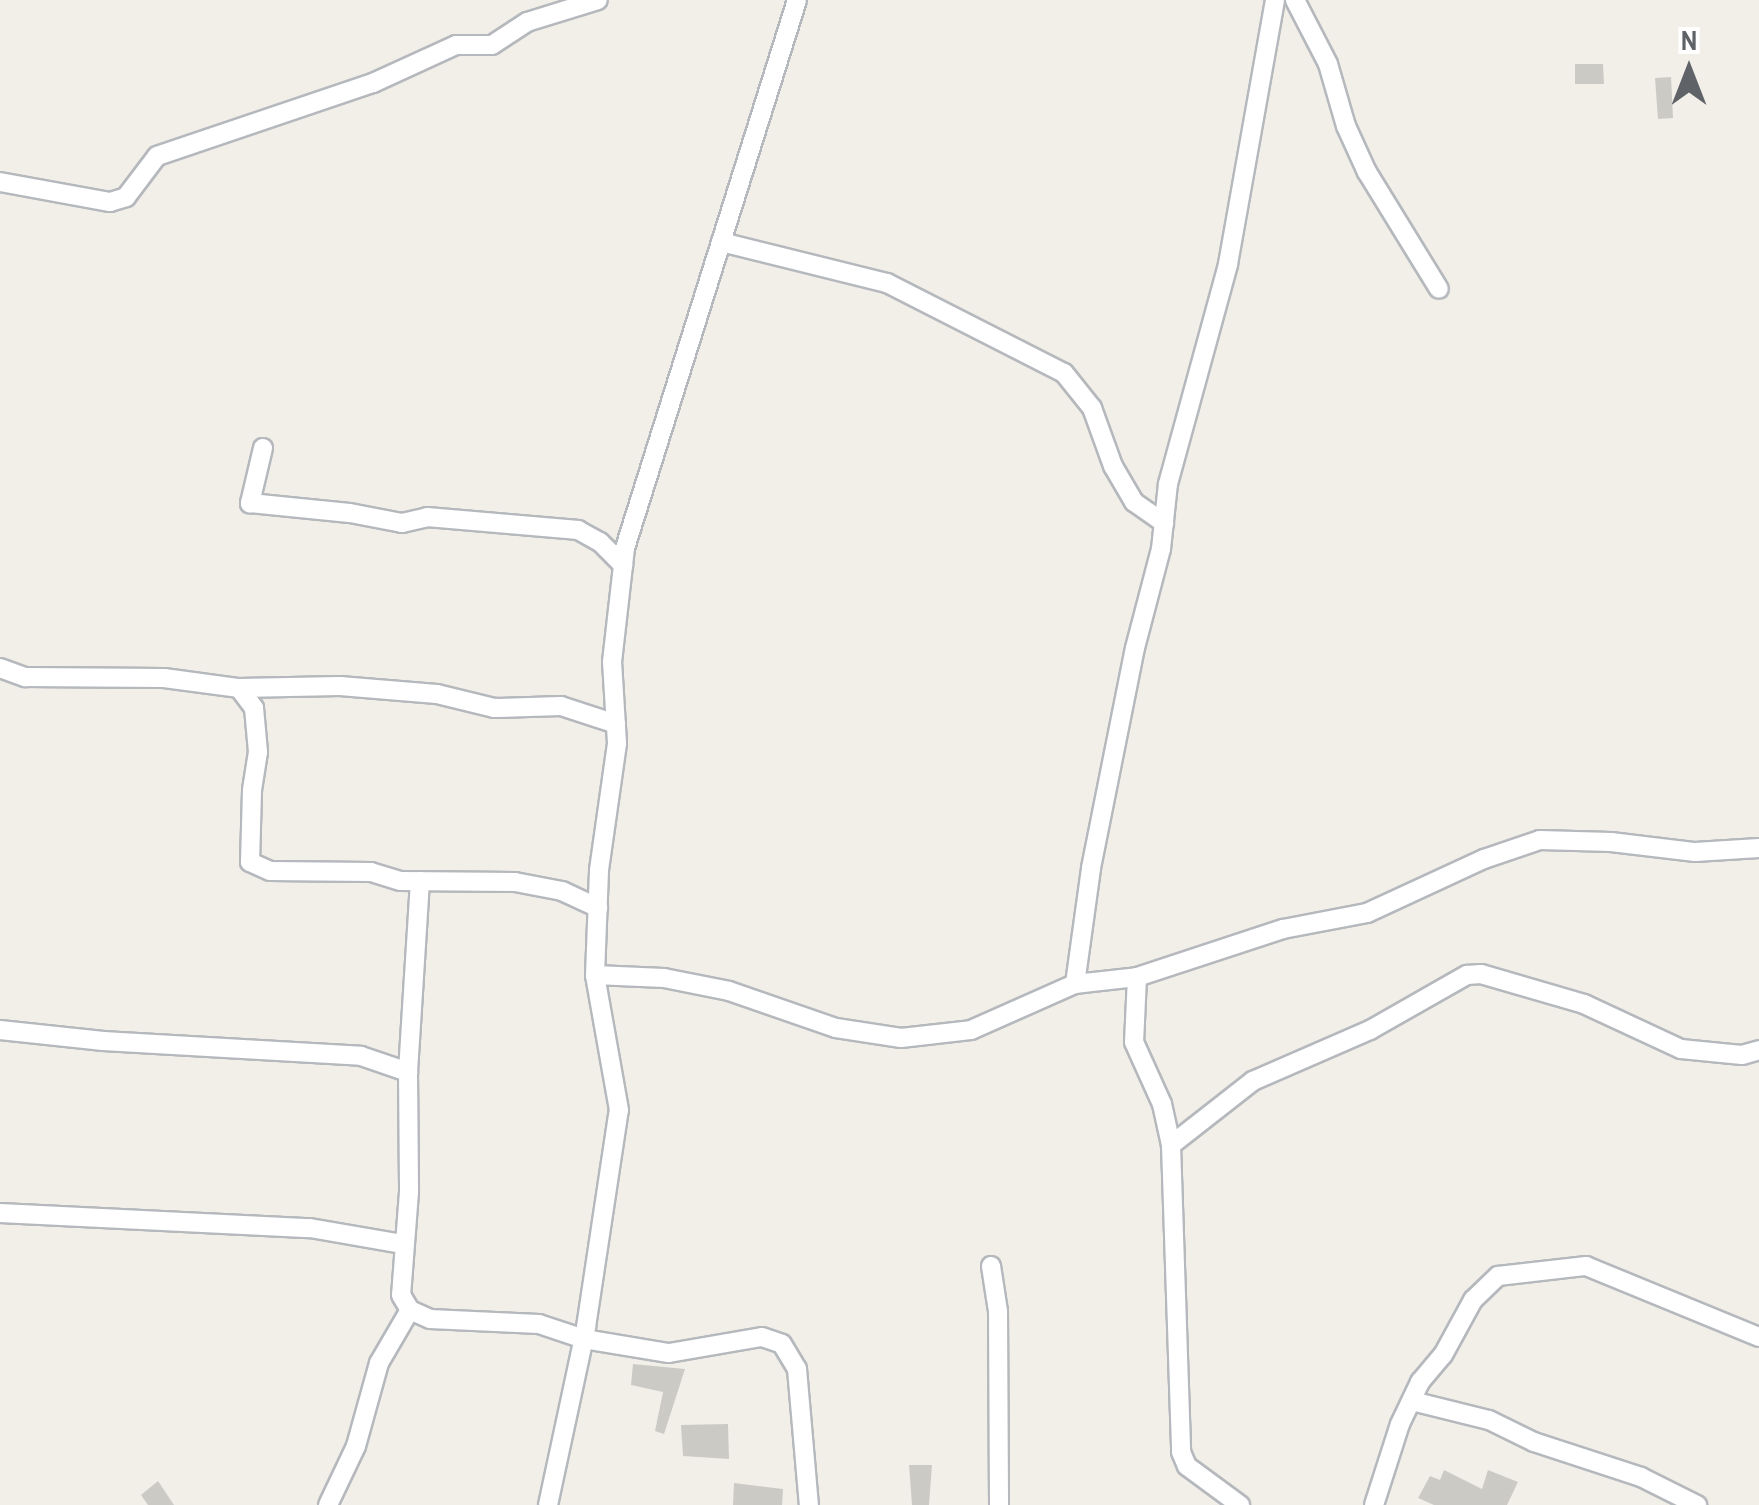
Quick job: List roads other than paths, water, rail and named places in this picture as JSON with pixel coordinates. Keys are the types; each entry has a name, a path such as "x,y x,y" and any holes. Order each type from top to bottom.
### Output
{"street":[{"path":"0,182 110,202 126,197 157,156 373,83 456,45 492,45 527,22 598,0"},
{"path":"548,1505 584,1339 619,1110 595,975 616,724 612,662 623,565 797,0"},
{"path":"1075,984 1091,868 1164,523 1168,484 1228,264 1276,0"},
{"path":"1295,0 1328,64 1346,126 1367,172 1438,289"},
{"path":"722,242 887,282 1064,373 1092,408 1113,466 1134,502 1164,523"},
{"path":"263,448 250,503 350,512 402,524 442,518 475,524 578,530 600,542 623,565"},
{"path":"0,668 25,677 164,678 238,688 340,686 436,694 494,708 561,706 616,724"},
{"path":"238,688 254,708 258,752 252,792 250,862 270,871 371,872 420,881 514,882 562,890 598,908"},
{"path":"595,975 664,978 729,991 836,1028 900,1038 970,1030 1075,984 1137,977 1283,929 1367,913 1484,859 1540,840 1610,842 1695,852 1759,848"},
{"path":"420,881 408,1072 409,1192 401,1296 410,1310 430,1319 539,1324 584,1339 669,1353 762,1337 782,1344 798,1368 809,1505"},
{"path":"1171,1144 1253,1081 1370,1030 1467,975 1481,974 1584,1004 1681,1049 1742,1055 1759,1050"},
{"path":"1137,977 1134,1042 1162,1104 1171,1144 1181,1452 1186,1466 1240,1505"},
{"path":"0,1030 103,1042 361,1056 408,1072"},
{"path":"0,1213 310,1228 402,1244"},
{"path":"991,1266 998,1311 999,1505"},
{"path":"1374,1505 1412,1401 1473,1300 1498,1276 1586,1266 1759,1337"},
{"path":"328,1505 356,1446 379,1363 410,1310"},
{"path":"1412,1401 1489,1420 1534,1442 1641,1477 1697,1505"}]}
